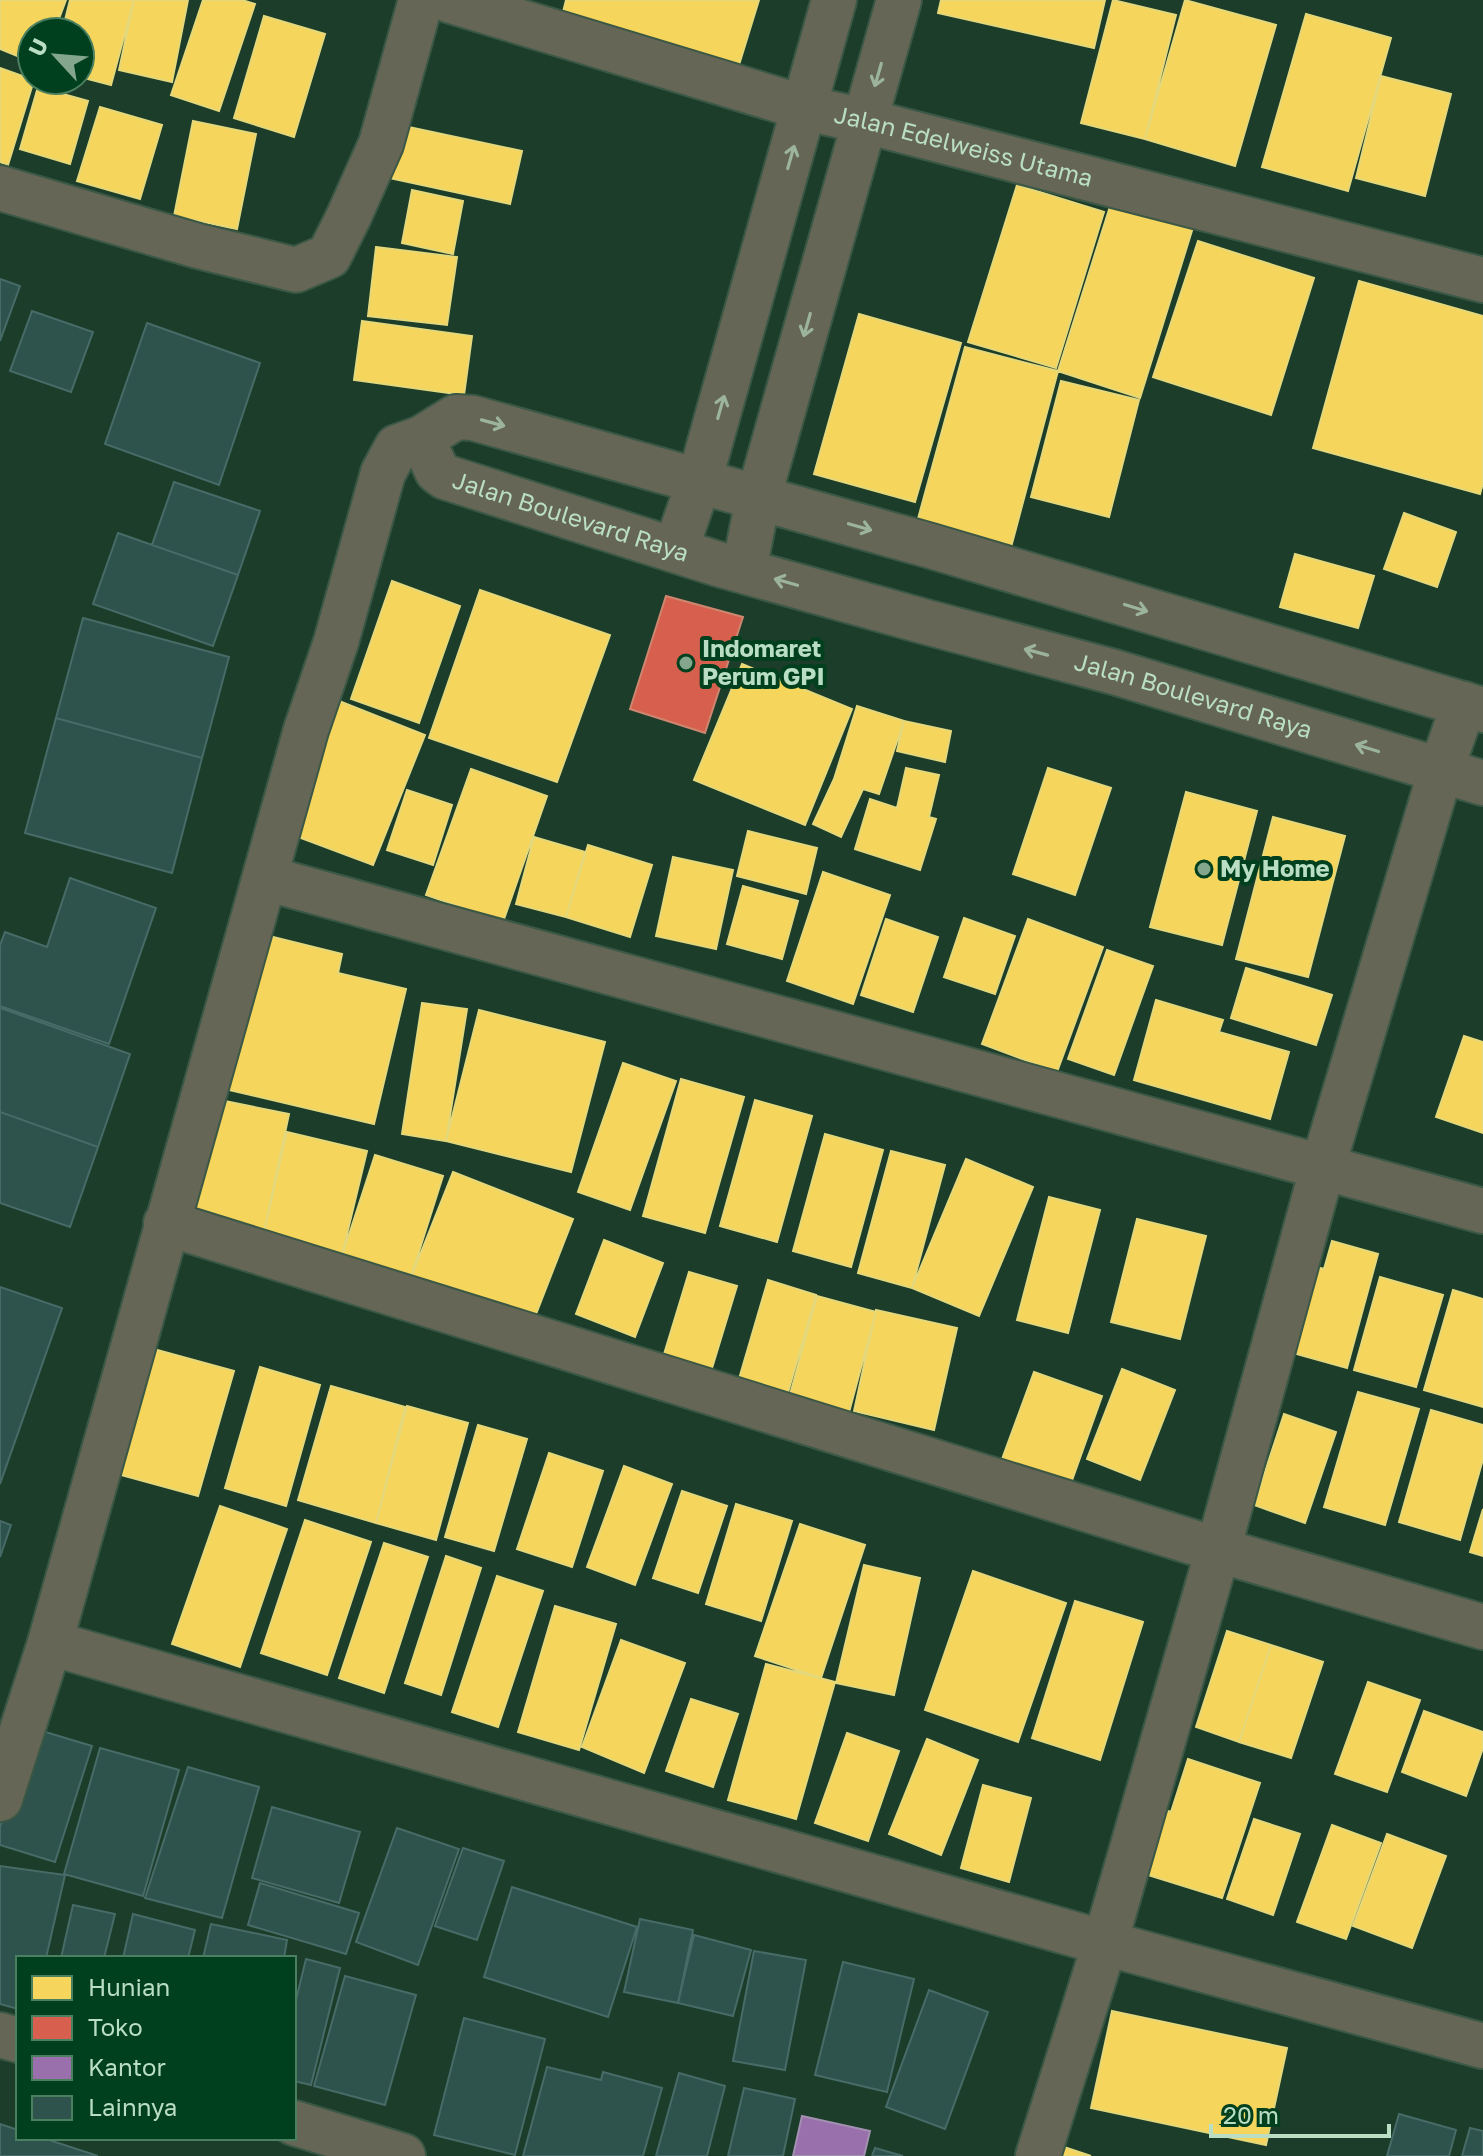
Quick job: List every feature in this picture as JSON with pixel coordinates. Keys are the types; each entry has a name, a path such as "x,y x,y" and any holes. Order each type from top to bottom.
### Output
{"street":[{"path":"0,188 198,246 296,270 329,256 381,144 421,0"},
{"name":"Jalan Edelweiss Utama","path":"448,0 805,108 1483,280"},
{"path":"681,551 682,531 699,482 834,0"},
{"path":"744,570 758,499 899,0"},
{"path":"0,1799 50,1643 306,730 336,642 383,473 397,447 422,438 456,417 473,418 931,546 1473,707 1441,770 1323,1166 1218,1550 1105,1943 1038,2156"},
{"name":"Jalan Boulevard Raya","path":"422,438 437,471 445,477 744,570 1114,672 1483,783"},
{"path":"265,878 1483,1211"},
{"path":"166,1223 1218,1550 1483,1627"},
{"path":"50,1643 1105,1943 1483,2046"},
{"path":"296,2124 403,2156"}],"building: Hunian":[{"path":"0,0 66,0 60,16 16,16 16,56 0,49"},
{"path":"70,0 134,0 111,85 96,81 96,16 66,16"},
{"path":"134,0 188,0 172,82 119,70"},
{"path":"203,0 242,0 255,4 219,111 171,95"},
{"path":"566,0 759,0 739,65 563,12"},
{"path":"941,0 1105,0 1094,48 938,13"},
{"path":"1113,0 1176,15 1145,139 1081,123"},
{"path":"1185,0 1276,25 1235,166 1145,139"},
{"path":"1306,14 1391,38 1348,191 1262,167"},
{"path":"264,16 325,34 294,137 234,118"},
{"path":"0,68 16,74 16,96 29,96 8,165 0,162"},
{"path":"1381,76 1451,94 1425,196 1356,178"},
{"path":"35,96 70,96 88,101 70,164 20,149"},
{"path":"100,107 162,125 140,199 77,181"},
{"path":"193,121 256,134 237,229 174,216"},
{"path":"390,123 522,151 510,204 380,176"},
{"path":"1017,185 1104,212 1056,368 968,342"},
{"path":"412,190 463,201 453,254 402,243"},
{"path":"1113,197 1195,221 1140,398 1058,371"},
{"path":"1198,241 1314,278 1271,415 1153,377"},
{"path":"376,247 457,257 447,325 368,316"},
{"path":"1359,281 1483,316 1483,483 1480,494 1313,448"},
{"path":"859,314 961,343 915,502 814,474"},
{"path":"362,321 472,336 464,395 354,380"},
{"path":"965,347 1058,371 1010,551 916,526"},
{"path":"1061,381 1139,400 1109,517 1031,497"},
{"path":"1404,513 1456,532 1437,587 1384,569"},
{"path":"1295,554 1374,576 1358,628 1280,607"},
{"path":"392,581 460,606 419,723 351,699"},
{"path":"480,590 610,635 557,782 429,738"},
{"path":"742,664 852,709 805,825 694,780"},
{"path":"334,699 425,735 373,865 282,831"},
{"path":"857,706 904,721 879,794 863,789 841,837 813,824 834,779"},
{"path":"904,721 951,731 945,762 897,751"},
{"path":"906,768 939,775 929,817 936,819 920,870 855,849 870,799 897,808"},
{"path":"1048,768 1111,788 1075,895 1013,874"},
{"path":"471,769 547,796 503,922 426,895"},
{"path":"407,790 452,805 433,865 387,850"},
{"name":"My Home","path":"1186,792 1257,811 1222,945 1150,927"},
{"path":"1273,817 1345,836 1308,977 1236,959"},
{"path":"748,831 817,848 806,894 737,876"},
{"path":"534,837 585,852 566,917 516,904"},
{"path":"588,845 652,865 630,937 566,917"},
{"path":"673,857 733,870 716,949 656,936"},
{"path":"823,872 890,895 853,1004 787,981"},
{"path":"743,886 798,901 782,959 727,944"},
{"path":"964,918 1015,936 995,994 944,977"},
{"path":"886,919 938,937 913,1012 861,995"},
{"path":"1028,919 1103,947 1057,1072 982,1044"},
{"path":"261,934 342,954 338,973 406,989 374,1124 225,1089"},
{"path":"1107,950 1153,966 1114,1075 1068,1059"},
{"path":"1246,968 1332,995 1316,1045 1231,1018"},
{"path":"1156,1000 1223,1020 1219,1032 1289,1052 1270,1119 1134,1080"},
{"path":"422,1003 467,1009 446,1141 402,1134"},
{"path":"479,1010 605,1042 571,1172 446,1141"},
{"path":"1464,1036 1483,1042 1483,1133 1436,1117"},
{"path":"623,1063 676,1081 630,1210 578,1192"},
{"path":"681,1079 744,1097 705,1233 643,1216"},
{"path":"215,1099 289,1114 262,1241 187,1224"},
{"path":"755,1100 812,1116 777,1242 720,1226"},
{"path":"287,1132 367,1151 341,1259 262,1241"},
{"path":"825,1134 883,1150 851,1267 793,1251"},
{"path":"891,1151 945,1165 912,1288 858,1273"},
{"path":"375,1155 443,1176 410,1280 341,1259"},
{"path":"966,1159 1033,1187 979,1316 912,1288"},
{"path":"453,1172 573,1219 531,1327 410,1280"},
{"path":"1049,1197 1100,1210 1068,1333 1017,1320"},
{"path":"1137,1219 1206,1236 1180,1339 1111,1322"},
{"path":"604,1240 663,1263 635,1337 576,1314"},
{"path":"1332,1241 1378,1254 1347,1368 1279,1349 1303,1263 1324,1269"},
{"path":"689,1272 737,1286 709,1378 661,1364"},
{"path":"1380,1277 1443,1295 1416,1387 1354,1370"},
{"path":"768,1280 816,1295 785,1403 736,1389"},
{"path":"1453,1290 1483,1299 1483,1407 1424,1390"},
{"path":"817,1296 876,1312 848,1416 788,1402"},
{"path":"876,1310 957,1328 934,1430 854,1411"},
{"path":"150,1348 234,1371 198,1496 114,1473"},
{"path":"260,1367 320,1385 286,1506 225,1488"},
{"path":"1122,1369 1175,1390 1140,1480 1087,1459"},
{"path":"1034,1372 1102,1396 1070,1486 1001,1462"},
{"path":"331,1386 405,1407 376,1523 298,1500"},
{"path":"1358,1392 1419,1409 1385,1525 1324,1507"},
{"path":"407,1406 468,1423 436,1540 376,1523"},
{"path":"1431,1410 1483,1425 1483,1459 1460,1540 1399,1522"},
{"path":"1284,1414 1336,1432 1305,1523 1254,1505"},
{"path":"478,1425 527,1439 494,1551 445,1537"},
{"path":"549,1453 603,1471 572,1567 517,1549"},
{"path":"624,1466 672,1484 635,1585 587,1567"},
{"path":"682,1491 727,1506 698,1593 653,1578"},
{"path":"736,1504 792,1521 761,1621 706,1604"},
{"path":"220,1506 287,1529 240,1667 172,1644"},
{"path":"1483,1509 1483,1556 1470,1552"},
{"path":"305,1520 371,1542 327,1675 261,1653"},
{"path":"800,1524 865,1545 821,1678 755,1656"},
{"path":"384,1543 428,1557 384,1693 339,1678"},
{"path":"446,1556 481,1568 441,1695 405,1683"},
{"path":"864,1565 920,1578 894,1695 836,1683"},
{"path":"973,1571 1066,1603 1018,1742 925,1710"},
{"path":"497,1576 543,1591 498,1727 452,1712"},
{"path":"1075,1601 1143,1622 1100,1760 1032,1738"},
{"path":"555,1606 616,1624 579,1750 518,1732"},
{"path":"1227,1631 1271,1645 1239,1742 1196,1727"},
{"path":"621,1640 685,1663 644,1773 582,1747"},
{"path":"1271,1645 1323,1662 1291,1758 1239,1742"},
{"path":"766,1664 835,1682 796,1819 728,1800"},
{"path":"1368,1682 1420,1700 1387,1792 1335,1774"},
{"path":"691,1699 738,1714 713,1787 666,1771"},
{"path":"1424,1711 1483,1732 1483,1748 1466,1796 1402,1772"},
{"path":"847,1733 899,1751 868,1841 815,1823"},
{"path":"927,1739 978,1760 941,1855 889,1834"},
{"path":"1188,1759 1260,1783 1222,1898 1129,1869 1150,1805 1171,1812"},
{"path":"983,1785 1031,1798 1009,1882 961,1868"},
{"path":"1254,1819 1300,1834 1273,1915 1227,1899"},
{"path":"1332,1825 1381,1843 1346,1939 1297,1922"},
{"path":"1387,1834 1446,1856 1412,1948 1353,1926"},
{"path":"1112,2011 1287,2048 1266,2145 1091,2108"},
{"path":"1061,2146 1091,2156 1058,2156"}],"building: Toko":[{"name":"Indomaret Perum GPI","path":"666,596 743,617 705,733 630,709"}],"building: Kantor":[{"path":"802,2116 870,2131 864,2156 793,2156"}],"building: Lainnya":[{"path":"0,279 20,286 0,341"},
{"path":"32,311 93,332 71,392 10,371"},
{"path":"147,323 260,363 219,485 105,444"},
{"path":"174,482 260,511 238,575 152,545"},
{"path":"118,533 238,575 213,646 93,604"},
{"path":"83,618 229,657 202,758 56,718"},
{"path":"56,718 202,758 172,873 25,833"},
{"path":"70,878 156,908 109,1044 0,1006 0,945 5,932 47,947"},
{"path":"0,1008 130,1054 98,1147 0,1112"},
{"path":"0,1112 98,1147 70,1227 0,1203"},
{"path":"0,1287 62,1308 0,1484"},
{"path":"0,1521 11,1525 0,1557"},
{"path":"32,1728 92,1746 55,1862 0,1845 0,1827"},
{"path":"100,1748 179,1770 143,1896 64,1874"},
{"path":"188,1767 259,1787 222,1918 145,1898"},
{"path":"272,1807 360,1832 339,1903 252,1878"},
{"path":"397,1828 459,1849 418,1965 356,1942"},
{"path":"463,1848 504,1861 477,1940 435,1926"},
{"path":"0,1866 65,1875 46,1956 16,1956 16,2008 0,2004"},
{"path":"260,1883 359,1913 346,1954 248,1925"},
{"path":"512,1887 637,1927 608,2017 484,1977"},
{"path":"73,1905 115,1914 104,1956 61,1956"},
{"path":"133,1914 195,1930 188,1956 123,1956"},
{"path":"640,1919 693,1930 678,2003 624,1992"},
{"path":"211,1924 287,1940 284,1956 203,1956"},
{"path":"694,1935 751,1950 733,2016 678,2003"},
{"path":"754,1951 806,1960 785,2070 733,2061"},
{"path":"306,1959 340,1968 311,2085 296,2081 296,2000"},
{"path":"843,1962 914,1979 887,2092 815,2075"},
{"path":"345,1976 416,1995 385,2105 314,2086"},
{"path":"929,1990 988,2012 945,2129 886,2107"},
{"path":"464,2018 545,2039 515,2155 434,2135"},
{"path":"547,2067 601,2080 603,2072 662,2088 643,2156 523,2156"},
{"path":"679,2073 725,2086 707,2156 656,2156"},
{"path":"744,2088 795,2099 783,2156 728,2156"},
{"path":"1399,2114 1456,2130 1449,2156 1387,2156"},
{"path":"0,2124 16,2129 16,2140 49,2140 98,2156 0,2156"},
{"path":"1470,2128 1483,2131 1483,2156 1462,2156"},
{"path":"875,2148 903,2156 872,2156"}],"place":[{"name":"Indomaret Perum GPI","path":"686,663"},
{"name":"My Home","path":"1204,869"}]}
